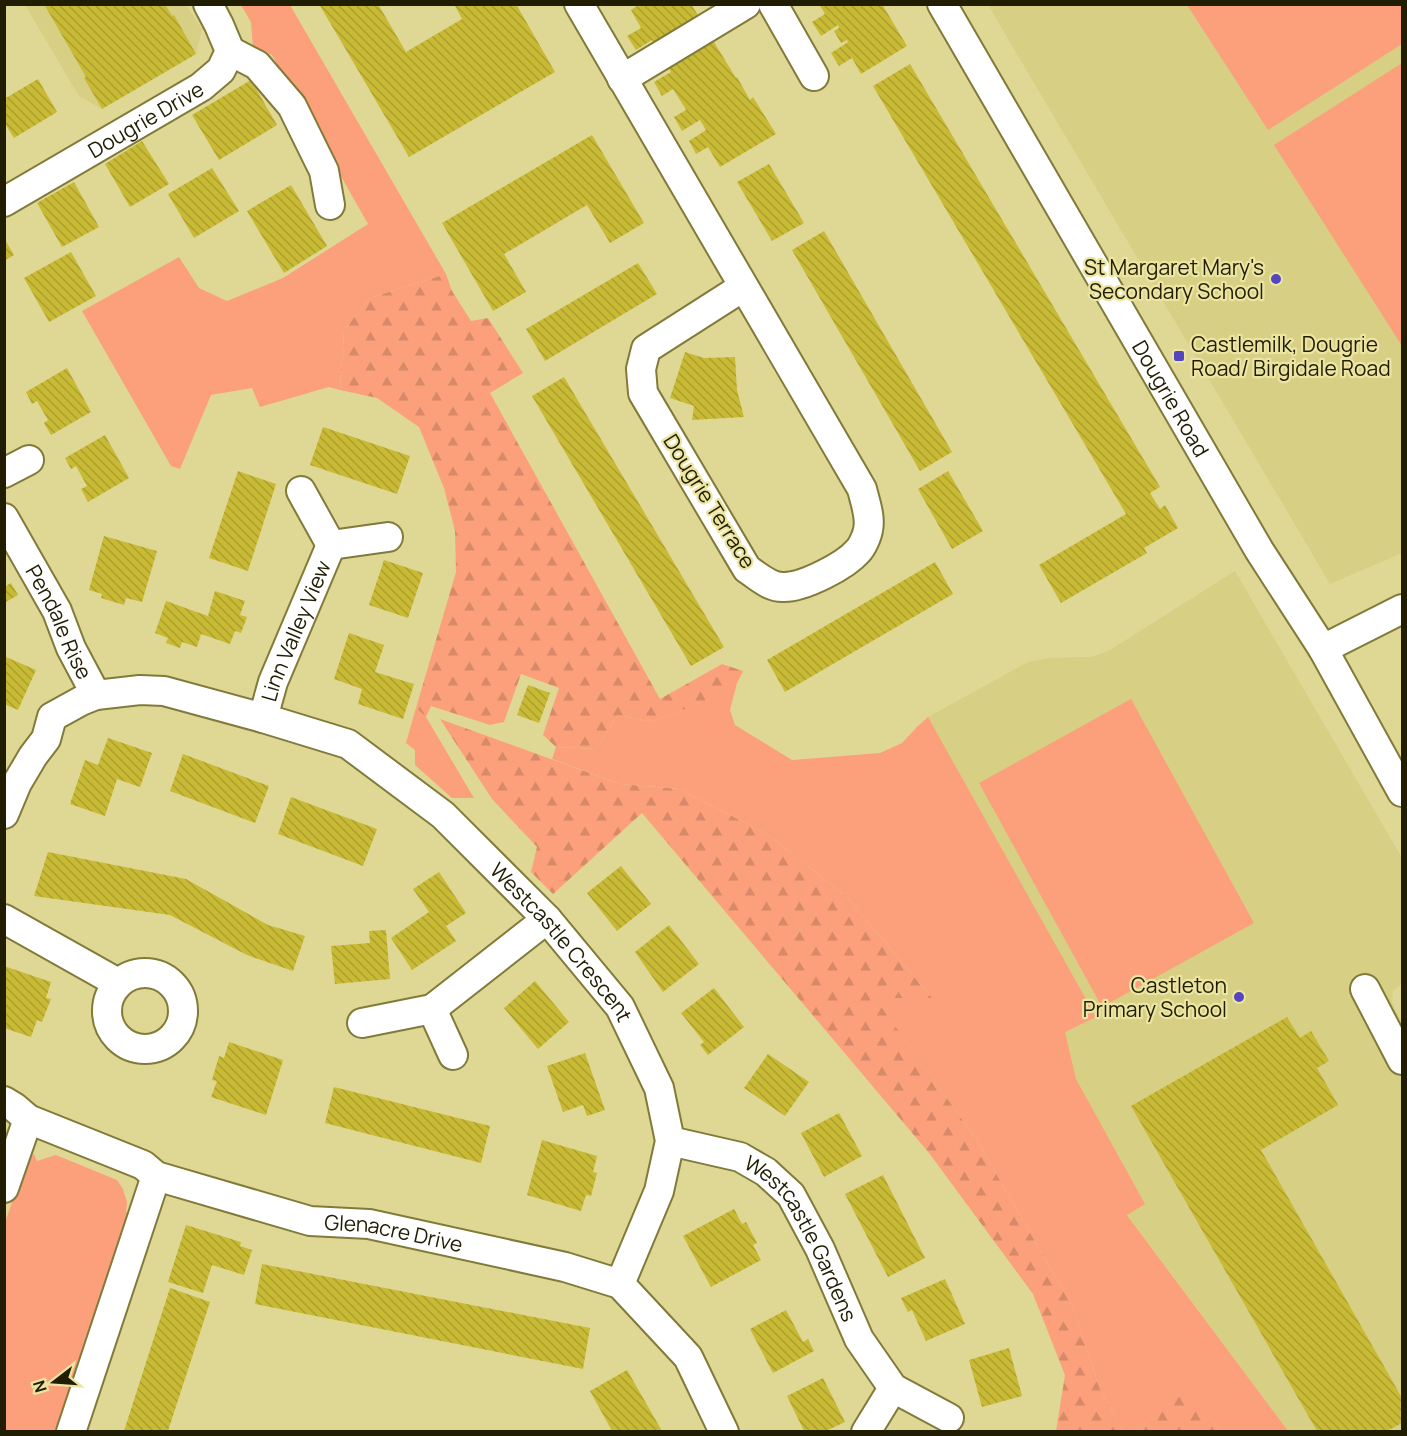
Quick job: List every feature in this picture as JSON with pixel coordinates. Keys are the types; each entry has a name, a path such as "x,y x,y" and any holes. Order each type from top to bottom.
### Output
{"street":[{"path":"208,4 230,51 257,65 292,106 324,171 330,205"},
{"name":"Dougrie Terrace","path":"579,4 742,287 862,489 868,516 868,531 859,551 834,569 798,585 782,588 770,584 747,569 643,393 641,369 646,349 742,287"},
{"path":"622,79 746,4"},
{"path":"773,4 814,76"},
{"name":"Dougrie Road","path":"942,4 1259,550 1323,650 1402,792"},
{"name":"Dougrie Drive","path":"4,202 201,87 221,70 230,51"},
{"name":"Linn Valley View","path":"300,491 331,545"},
{"name":"Pendale Rise","path":"4,518 57,611 71,648 96,695"},
{"name":"Linn Valley View","path":"331,545 388,537"},
{"name":"Linn Valley View","path":"263,718 273,682 331,545"},
{"path":"1323,650 1402,609"},
{"name":"Westcastle Crescent","path":"4,814 11,779 46,739 52,717 96,695 140,690 164,691 348,744 443,815 547,919 620,1007 659,1088 670,1141 660,1191 620,1284"},
{"path":"4,919 118,983"},
{"path":"362,1023 432,1009 547,919"},
{"path":"1365,989 1402,1060"},
{"path":"432,1009 453,1055"},
{"name":"Glenacre Drive","path":"4,1101 28,1119 143,1165 156,1176 310,1221 369,1224 565,1267 620,1284 688,1357 724,1431"},
{"path":"4,1188 28,1119"},
{"name":"Westcastle Gardens","path":"670,1141 740,1157 766,1172 791,1195 820,1249 859,1339 893,1388 949,1418"},
{"path":"71,1431 156,1176"},
{"path":"866,1431 893,1388"}],"shaded area":[{"path":"25,5 186,5 202,29 196,54 102,109 79,96"},
{"name":"St Margaret Mary's Secondary School","path":"988,5 1402,5 1402,553 1330,584"},
{"name":"Castleton Primary School","path":"1235,571 1402,858 1402,984 1393,991 1392,1003 1402,1022 1402,1431 1288,1431 1127,1214 1144,1203 1076,1079 1064,1032 1095,1017 928,717 1028,662 1050,658 1092,657 1110,650"}],"green space":[{"path":"241,5 290,5 446,274 370,298 344,330 340,390 329,387 260,407 252,388 211,395 180,469 171,466 82,311 179,257 199,288 227,301 283,278 368,224 272,55 253,47 251,22"},
{"path":"1187,5 1402,5 1402,44 1268,130"},
{"path":"1402,63 1402,346 1274,145"},
{"path":"446,274 452,291 471,321 488,318 523,373 490,393 660,699 722,664 743,671 730,691 652,722 618,715 596,749 556,747 543,735 559,688 521,674 504,722 490,725 431,706 426,717 416,708 456,572 455,531 444,488 419,427 377,398 340,390 344,330 370,298"},
{"path":"737,683 730,710 735,725 792,760 880,753 902,743 928,717 1096,1017 1065,1032 1076,1079 1145,1204 1127,1215 1288,1431 1221,1431 1183,1387 1136,1431 1123,1431 1100,1389 1072,1306 977,1140 874,997 932,998 846,896 767,834 679,789 620,784 552,759 556,747 596,749 618,715 652,722 729,691"},
{"path":"1131,699 1254,923 1102,1007 979,783"},
{"path":"416,708 426,717 474,798 452,798 415,765 415,750 406,743"},
{"path":"440,719 620,784 679,789 767,834 846,896 932,998 875,998 977,1140 1072,1306 1100,1389 1123,1431 1056,1431 1065,1375 1033,1294 929,1153 642,813 553,894 531,872 537,847 492,799"},
{"path":"34,1154 37,1161 56,1155 117,1180 127,1202 126,1212 133,1215 62,1431 5,1432 5,1223 23,1169"},
{"path":"1183,1386 1221,1431 1136,1431"}],"building":[{"path":"44,4 165,4 172,16 174,15 196,54 102,109"},
{"path":"319,4 378,4 406,52 462,19 454,4 516,4 555,72 409,157"},
{"path":"640,4 691,4 701,20 656,47 652,40 636,50 627,36 641,28 631,10"},
{"path":"819,4 882,4 907,46 861,74 852,58 839,66 831,53 848,42 847,40 841,43 834,31 839,28 838,25 821,36 812,22 825,14"},
{"path":"709,34 750,100 753,97 776,134 720,167 708,147 696,154 689,141 706,130 700,120 682,131 674,117 686,110 685,108 673,89 662,96 654,82 671,72 664,60"},
{"path":"910,64 1160,487 1150,493 1160,509 1165,505 1178,528 1144,548 1147,553 1061,603 1039,565 1126,514 873,86"},
{"path":"38,79 57,112 14,138 4,122 4,99"},
{"path":"251,80 277,125 219,160 192,115"},
{"path":"592,135 644,223 610,243 587,205 504,254 526,292 493,311 442,223"},
{"path":"142,141 169,184 130,207 105,164"},
{"path":"769,164 804,223 772,241 737,182"},
{"path":"212,168 239,211 194,238 168,194"},
{"path":"74,182 99,227 62,247 37,203"},
{"path":"291,185 327,246 284,273 247,211"},
{"path":"824,231 952,452 920,471 792,250"},
{"path":"4,238 14,255 4,261"},
{"path":"71,252 96,296 49,322 24,278"},
{"path":"638,263 657,294 545,361 526,329"},
{"path":"685,352 704,358 735,357 737,390 744,417 692,420 694,406 670,398"},
{"path":"67,368 91,412 51,435 44,423 48,420 37,401 32,404 26,392"},
{"path":"564,377 724,647 691,666 532,396"},
{"path":"323,427 410,456 397,494 310,465"},
{"path":"105,435 129,478 88,502 81,489 87,486 76,466 71,469 65,458"},
{"path":"238,471 276,484 248,571 209,558"},
{"path":"948,471 983,531 952,549 918,489"},
{"path":"104,536 157,551 142,602 126,598 124,605 101,598 102,594 89,590"},
{"path":"384,560 423,573 408,618 369,605"},
{"path":"935,562 953,594 785,692 767,660"},
{"path":"4,582 6,586 11,583 18,595 4,603"},
{"path":"215,591 245,601 240,615 247,617 241,633 235,631 230,644 201,634 197,647 182,642 180,648 166,643 168,638 155,633 166,601 208,616"},
{"path":"349,633 384,645 375,672 414,684 403,719 358,704 362,689 334,679"},
{"path":"6,657 36,670 18,710 4,704"},
{"path":"528,685 550,693 539,723 517,715"},
{"path":"108,738 152,753 140,787 117,779 105,816 70,804 85,760 98,765"},
{"path":"183,754 269,786 255,823 170,791"},
{"path":"291,797 377,829 363,866 278,834"},
{"path":"48,852 186,879 268,925 305,936 293,971 247,955 170,915 34,896"},
{"path":"621,866 651,904 617,931 587,893"},
{"path":"439,872 466,913 446,926 456,941 412,970 391,938 429,912 413,889"},
{"path":"669,925 699,964 663,992 635,952"},
{"path":"386,930 390,979 335,984 331,946 370,943 369,931"},
{"path":"4,966 51,982 46,998 51,999 42,1022 37,1020 31,1037 4,1028"},
{"path":"535,981 569,1022 538,1049 504,1008"},
{"path":"714,988 744,1027 708,1055 700,1045 704,1042 681,1013"},
{"path":"1287,1017 1300,1038 1311,1031 1329,1061 1317,1068 1338,1105 1261,1150 1402,1398 1402,1423 1387,1431 1317,1431 1131,1106"},
{"path":"229,1042 283,1060 266,1115 211,1097 217,1081 212,1080 219,1056 224,1058"},
{"path":"585,1053 605,1110 587,1116 583,1105 563,1112 547,1066"},
{"path":"768,1054 809,1082 785,1116 744,1088"},
{"path":"334,1087 490,1126 481,1163 325,1123"},
{"path":"839,1113 862,1156 824,1177 801,1133"},
{"path":"542,1140 597,1156 593,1172 597,1173 591,1196 586,1195 581,1211 527,1195"},
{"path":"883,1175 925,1258 888,1277 845,1194"},
{"path":"734,1209 742,1224 746,1222 757,1243 753,1245 761,1260 711,1287 683,1236"},
{"path":"186,1225 241,1242 240,1246 252,1250 244,1275 212,1265 203,1293 168,1282"},
{"path":"262,1264 590,1328 583,1369 255,1304"},
{"path":"945,1279 965,1324 926,1341 912,1310 908,1312 901,1298"},
{"path":"170,1288 210,1302 168,1431 124,1431"},
{"path":"786,1310 803,1342 808,1339 814,1351 773,1373 750,1329"},
{"path":"1009,1348 1022,1396 982,1407 969,1360"},
{"path":"627,1370 662,1431 612,1431 590,1391"},
{"path":"823,1378 845,1422 826,1431 804,1431 787,1396"}],"place":[{"name":"St Margaret Mary's Secondary School","path":"1276,279"},
{"name":"Castlemilk, Dougrie Road/ Birgidale Road","path":"1179,356"},
{"name":"Castleton Primary School","path":"1239,997"}]}
